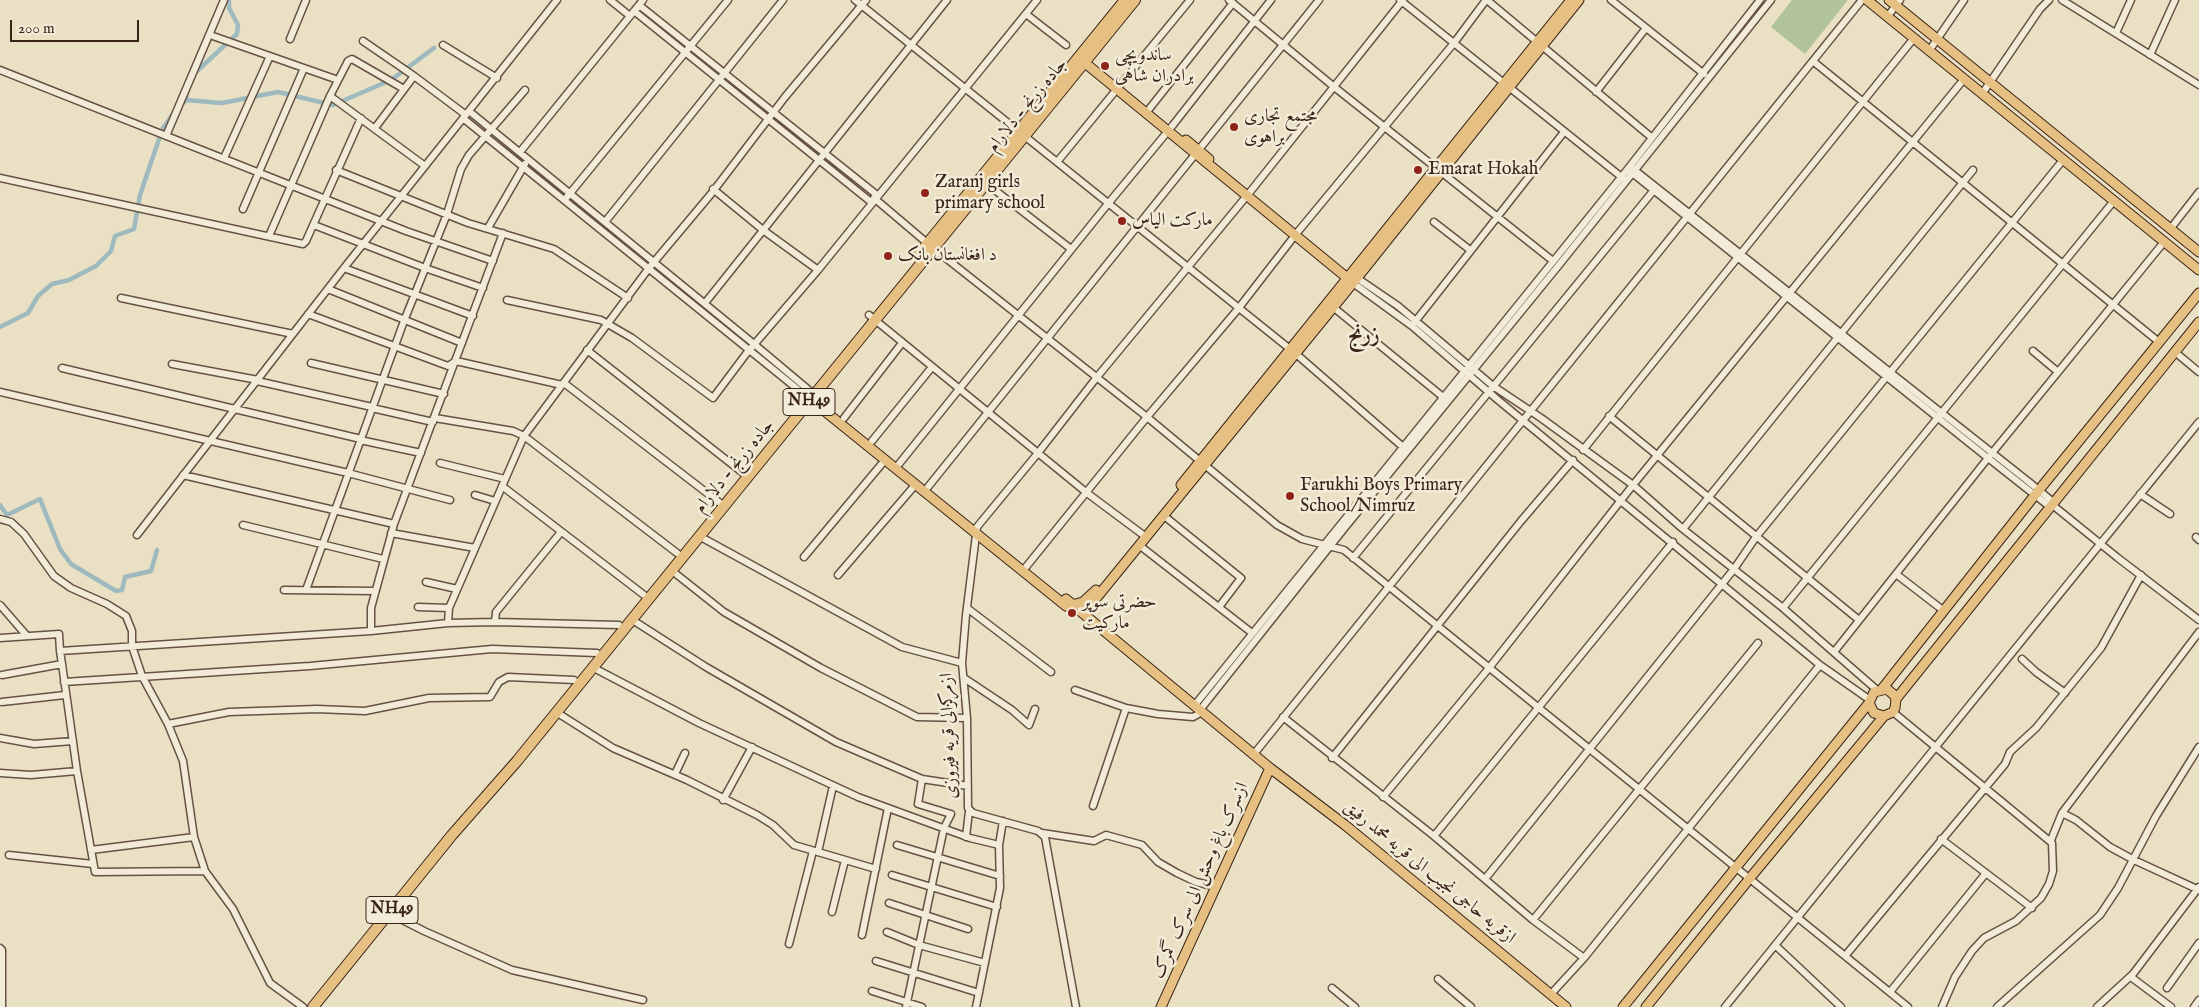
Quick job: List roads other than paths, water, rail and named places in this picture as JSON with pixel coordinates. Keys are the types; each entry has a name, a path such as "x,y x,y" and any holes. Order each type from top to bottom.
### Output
{"highway":[{"name":"جاده زرنج - دلارام","path":"471,812 482,803 699,536 810,395 1083,58 1126,0"},
{"name":"جاده زرنج - دلارام","path":"1083,58 1135,0"},
{"name":"جاده زرنج - دلارام","path":"930,246 986,184 1021,135"},
{"name":"جاده زرنج - دلارام","path":"312,1007 390,913 574,680 720,503 742,473 810,395"}],"main road":[{"path":"1540,45 1571,0"},
{"path":"1078,608 1092,595 1202,464 1540,45 1579,0"},
{"path":"1867,0 2113,202 2199,270"},
{"path":"1895,2 2199,252"},
{"path":"1083,58 1118,89 1298,232 1352,278"},
{"path":"2066,163 2079,154"},
{"path":"1293,351 1333,307 1352,278"},
{"path":"1624,1007 2199,293"},
{"path":"1646,1007 1750,878 1889,714 1896,699 2199,322"},
{"path":"810,395 844,418 928,487 1066,606 1088,607 1097,598 1139,545 1143,535 1163,515 1202,464"},
{"path":"810,395 885,460 1078,608"},
{"name":"ازقریه حاجی نجیب الی قریه محمد رفیق","path":"1078,608 1199,710 1270,768 1345,825 1566,1007"},
{"path":"1880,689 1891,691 1896,699"},
{"path":"1869,701 1874,713 1889,714"},
{"name":"ازسرک باغ وحش الی سرک گمرک","path":"1162,1007 1270,768"}],"street":[{"path":"163,135 224,0"},
{"path":"290,39 306,0"},
{"path":"137,535 344,268 557,0"},
{"path":"610,0 685,52 819,160 874,198"},
{"path":"565,200 728,0"},
{"path":"605,222 783,0"},
{"path":"854,0 864,3 911,45 966,88 1021,135 1137,225 1238,309 1293,351 1403,447"},
{"path":"705,303 947,0"},
{"path":"507,300 601,320 632,338 713,398 749,350 818,270 874,198 1037,0"},
{"path":"1057,162 1190,0"},
{"path":"899,464 959,387 1169,129 1270,0"},
{"path":"928,487 1319,0"},
{"path":"977,530 1097,377 1248,194 1402,0 1623,179"},
{"path":"1026,567 1454,43 1486,0 1651,137"},
{"path":"1611,0 1708,78"},
{"path":"1631,170 1651,137 1760,0"},
{"path":"1199,710 1252,633 1323,544 1553,261 1708,78 1771,0"},
{"path":"1254,754 1687,215 1814,62 1862,0"},
{"path":"1929,51 1964,0"},
{"path":"2038,0 2040,9"},
{"path":"1982,94 2040,9 2049,0"},
{"path":"2062,0 2074,3 2116,33 2199,85"},
{"path":"2116,33 2131,0"},
{"path":"2150,55 2175,0"},
{"path":"1147,111 1231,2 1282,45 1553,261"},
{"path":"1888,16 1895,2"},
{"path":"520,152 641,3 690,46 825,153 930,246 1147,417 1277,525 1302,539 1344,550 1908,1007"},
{"path":"448,623 449,608 524,436 654,262 864,3"},
{"path":"1026,14 1066,45"},
{"path":"1596,92 1646,28"},
{"path":"210,34 338,80"},
{"path":"1583,450 1914,38"},
{"path":"363,41 520,152 754,344 810,395"},
{"path":"443,46 496,78"},
{"path":"224,158 270,56"},
{"path":"269,236 330,96 348,61 352,59 404,89"},
{"path":"1814,62 2159,342"},
{"path":"242,209 304,68"},
{"path":"0,70 325,198 493,261"},
{"path":"375,128 414,76"},
{"path":"1383,797 1489,668 1633,485 1964,79"},
{"path":"306,590 414,294 447,214 461,169 469,155 526,90"},
{"path":"330,96 425,166"},
{"path":"466,115 486,136 749,350 810,395"},
{"path":"0,178 127,204 303,244 314,225 336,170 361,118"},
{"path":"1414,324 1564,132"},
{"path":"488,228 528,159"},
{"path":"1485,879 1734,569 1756,536 2012,222 2066,163"},
{"path":"336,170 468,223 503,232 554,249 628,298"},
{"path":"1631,170 1687,215"},
{"path":"1631,170 2140,575 2198,616"},
{"path":"1683,529 1973,170"},
{"path":"1075,690 1126,708 1158,714 1193,717 1472,373 1623,179"},
{"path":"986,184 1071,249"},
{"path":"713,189 763,230 818,270"},
{"path":"1353,558 1654,190"},
{"path":"2171,228 2199,192"},
{"path":"1784,608 2113,202"},
{"path":"1434,222 1470,250"},
{"path":"314,225 425,268 484,288"},
{"path":"371,630 371,608 391,532 484,288 503,232"},
{"path":"1834,652 2164,242"},
{"path":"344,268 473,316"},
{"path":"1352,278 1414,324 1472,373 1530,410 1633,485 1683,529 1784,608 1880,689"},
{"path":"328,290 462,343"},
{"path":"121,298 293,334"},
{"path":"1333,307 1443,397"},
{"path":"308,314 448,366 456,361 563,384 720,503"},
{"path":"872,318 1087,493 1143,535"},
{"path":"844,418 902,343"},
{"path":"587,350 742,473"},
{"path":"2033,351 2058,372"},
{"path":"2175,352 2198,369"},
{"path":"311,363 383,378 444,394"},
{"path":"172,364 257,380 434,420 513,431 524,436 677,553"},
{"path":"872,442 932,367"},
{"path":"62,368 421,453"},
{"path":"1472,373 1488,392 1673,542 1820,665 1869,701"},
{"path":"0,392 348,473 450,500"},
{"path":"1609,416 1859,620"},
{"path":"1725,1007 2199,422"},
{"path":"804,557 885,460"},
{"path":"1332,758 1437,625 1573,460"},
{"path":"440,463 505,479"},
{"path":"183,475 394,524"},
{"path":"838,575 916,484"},
{"path":"502,486 644,595"},
{"path":"2140,494 2170,514"},
{"path":"475,496 495,501"},
{"path":"1163,515 1242,578 1219,607"},
{"path":"0,519 10,522 24,534 54,576 71,588 107,604 126,616 132,631 132,646 142,676 168,724 183,761 194,837 205,871 233,909 270,983 303,1007"},
{"path":"243,526 383,559"},
{"name":"ازمرکزالی قریه فیروزی","path":"977,530 962,663 967,718 969,812 1042,833 1094,841 1106,835 1142,845 1158,862 1177,873 1216,887"},
{"path":"391,532 475,548"},
{"path":"496,622 496,612 561,532"},
{"path":"699,536 902,648 962,663"},
{"path":"1434,836 1673,542"},
{"path":"1139,545 1252,633"},
{"path":"671,570 724,612 821,668 917,717 967,718"},
{"path":"1896,574 1944,610"},
{"path":"1845,956 2005,764 2010,752 2036,728 2065,693 2110,634 2140,575"},
{"path":"426,582 458,588"},
{"path":"284,590 375,590"},
{"path":"0,606 27,636"},
{"path":"418,607 449,608"},
{"path":"967,608 1051,672"},
{"path":"631,619 706,667 836,742 922,780 968,786"},
{"path":"60,651 448,623 496,622 619,625"},
{"path":"1942,1007 1955,977 1972,951 1984,938 2016,921 2032,908 2049,884 2054,871 2052,840 2062,813 2199,632"},
{"path":"0,638 59,634 65,695 94,870 97,873 205,871"},
{"path":"1533,920 1758,643"},
{"path":"64,682 310,666 492,649 597,653"},
{"path":"2022,658 2036,672 2065,693"},
{"path":"2,675 62,664"},
{"path":"1551,994 1584,958 1820,665"},
{"path":"592,667 699,723 752,746 833,786 966,837 999,845"},
{"path":"168,724 229,712 317,708 365,711 429,698 490,697 499,682 508,677 574,680"},
{"path":"964,678 1012,710 1029,725 1036,709"},
{"path":"2,702 65,695"},
{"path":"1093,806 1126,708"},
{"path":"556,712 613,748 675,774 723,800 757,815 773,826 794,845 876,869"},
{"path":"1889,714 1936,748 2052,840"},
{"path":"1283,717 1332,758 1434,836 1533,920 1584,958"},
{"path":"0,738 34,744 73,741"},
{"path":"723,800 752,746"},
{"path":"1998,1007 2100,914 2134,860 2156,816 2199,747"},
{"path":"675,774 685,753"},
{"path":"0,773 31,775 77,771"},
{"path":"907,1005 944,828 951,814 918,804 922,780"},
{"path":"788,944 816,852 833,786"},
{"path":"862,935 888,808"},
{"path":"966,837 969,812"},
{"path":"2062,813 2076,820 2110,847 2198,889 2131,977 2097,1007"},
{"path":"976,1007 997,907 1000,876 999,845 1003,821"},
{"path":"1042,833 1045,837 1076,1007"},
{"path":"91,850 194,837"},
{"path":"1941,839 2032,908"},
{"path":"897,845 1000,876"},
{"path":"9,855 93,864"},
{"path":"832,912 845,860"},
{"path":"1890,992 1986,873"},
{"path":"892,875 997,907"},
{"path":"888,903 968,929"},
{"path":"390,913 424,931 512,970 643,1000"},
{"path":"887,932 919,945 985,963"},
{"path":"2167,988 2199,943"},
{"path":"1775,945 1841,1007"},
{"path":"0,948 2,950 2,1007"},
{"path":"876,962 979,993"},
{"path":"2131,977 2171,1007"},
{"path":"1438,980 1469,1006"},
{"path":"1332,988 1355,1007"},
{"path":"872,991 907,1005 922,1007"},
{"path":"2194,1007 2199,1000"}],"waterway":[{"path":"197,71 237,34 238,25 229,8 229,0"},
{"path":"186,100 222,103 278,92 333,105 391,80 434,48"},
{"path":"180,106 186,100 187,92"},
{"path":"0,327 28,313 38,296 52,284 69,280 96,266 111,251 115,236 134,229 140,195 163,128 173,114"},
{"path":"0,505 7,515 40,499 60,549 71,564 116,591 122,590 125,577 151,571 157,550"}],"place":[{"name":"ساندویچی برادران شاهی","path":"1105,66"},
{"name":"مجتمع تجاری براهوی","path":"1234,127"},
{"name":"Emarat Hokah","path":"1418,170"},
{"name":"Zaranj girls primary school","path":"925,193"},
{"name":"مارکت الیاس","path":"1122,221"},
{"name":"د افغانستان بانک","path":"888,256"},
{"name":"Farukhi Boys Primary School/Nimruz","path":"1290,496"},
{"name":"حضرتی سوپر مارکیت","path":"1072,613"}],"district":[{"name":"زرنج","path":"1364,336"}]}
